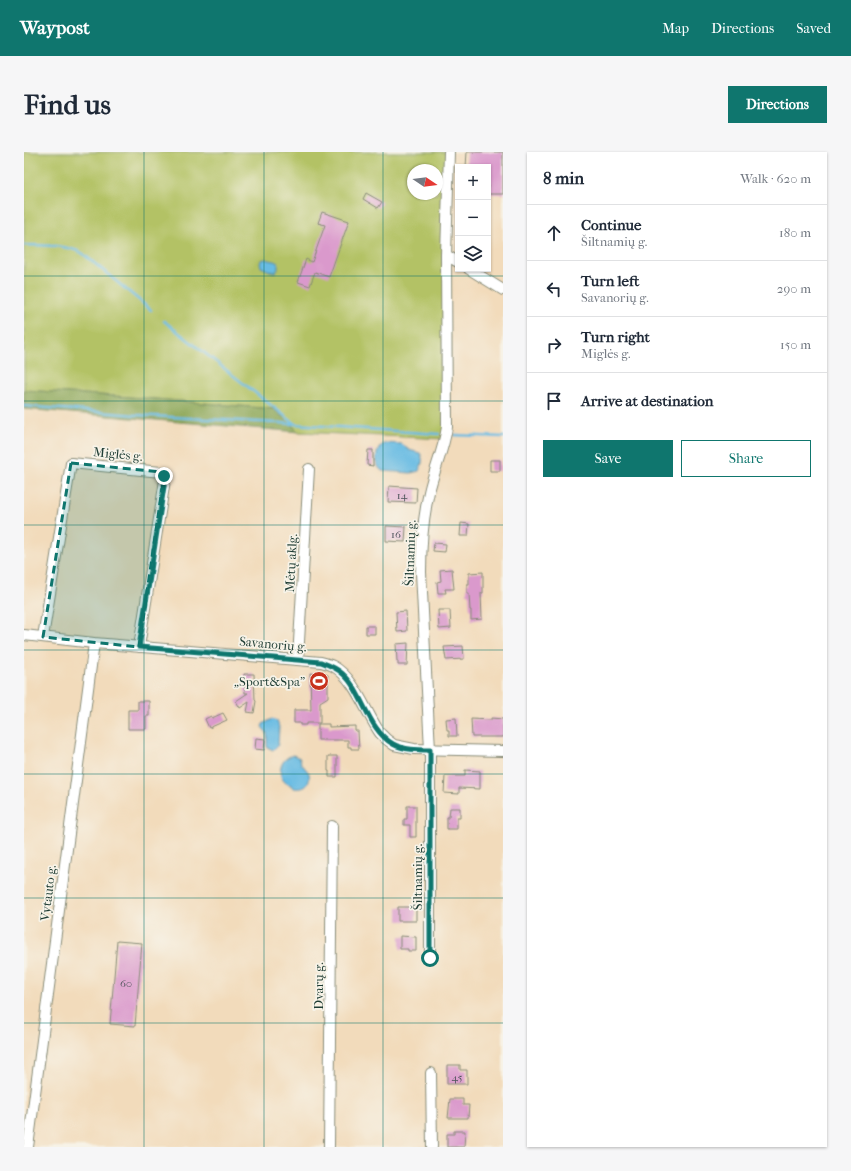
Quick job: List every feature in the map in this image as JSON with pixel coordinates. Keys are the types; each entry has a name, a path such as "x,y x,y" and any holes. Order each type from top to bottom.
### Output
{"street":[{"name":"Šiltnamių g.","path":"430,958 430,750 421,548 422,530 429,492 445,439 447,427 446,255 449,152"},
{"path":"446,255 455,260"},
{"path":"474,272 503,290"},
{"name":"Miglės g.","path":"43,637 71,463 161,472 165,480 139,647"},
{"name":"Mėtų aklg.","path":"298,659 309,469"},
{"name":"Savanorių g.","path":"24,635 94,643 321,662 333,666 343,673 350,682 380,733 394,745 414,749 503,752"},
{"name":"Vytauto g.","path":"28,1147 94,643"},
{"name":"Dvarų g.","path":"329,1147 332,826"},
{"path":"431,1073 432,1147"}],"highlighted area":[{"path":"71,463 161,472 164,476 139,647 43,637"}],"green space":[{"path":"24,152 449,152 445,439 299,432 274,409 24,390"},
{"path":"24,390 274,409 299,432 24,409"}],"water":[{"path":"265,259 278,263 278,269 276,272 272,272 261,267 261,260"},
{"path":"385,443 402,444 409,450 420,453 422,462 419,471 411,473 382,471 377,464 376,456 379,448"},
{"path":"272,719 277,721 279,727 278,745 273,750 267,747 267,733 262,727 263,724"},
{"path":"293,755 300,758 301,763 309,773 308,784 301,788 293,788 283,780 281,775 281,765 288,757"}],"building":[{"path":"467,152 503,152 503,194 491,194 491,164 466,164"},
{"path":"366,193 382,202 378,208 363,199"},
{"path":"322,212 349,221 329,277 315,272 310,286 298,282 306,259 312,262 325,225 318,223"},
{"path":"368,450 373,450 373,466 367,465"},
{"path":"490,460 500,460 500,471 490,471"},
{"path":"389,486 417,488 416,503 388,502"},
{"path":"461,523 469,524 468,536 460,536"},
{"path":"386,526 406,527 405,542 386,541"},
{"path":"434,543 446,544 445,552 433,551"},
{"path":"452,569 454,589 445,589 446,593 438,593 437,582 441,581 440,570"},
{"path":"483,572 483,593 481,593 482,619 471,620 469,594 467,594 469,573"},
{"path":"438,610 450,610 451,628 439,629"},
{"path":"406,611 407,631 397,632 396,612"},
{"path":"366,626 375,626 375,634 366,634"},
{"path":"408,643 407,665 398,665 396,644"},
{"path":"463,646 464,659 446,660 444,647"},
{"path":"310,673 328,675 328,697 320,702 320,723 306,723 306,725 300,725 300,723 294,723 294,710 311,710"},
{"path":"244,674 254,674 256,701 254,713 247,712 249,702 240,708 236,701 248,693 245,693"},
{"path":"138,701 149,701 149,716 146,716 146,729 128,729 128,710 138,710"},
{"path":"223,713 227,720 209,728 205,719 211,716 212,718"},
{"path":"456,718 457,736 449,736 446,719"},
{"path":"491,718 503,719 503,737 472,737 471,719 491,720"},
{"path":"318,724 329,724 329,727 355,726 355,731 358,731 359,749 351,749 351,747 348,747 348,740 318,740"},
{"path":"256,738 265,739 264,750 255,749"},
{"path":"328,756 337,756 337,777 329,777"},
{"path":"465,770 480,771 480,789 459,788 459,794 444,793 445,776 465,776"},
{"path":"407,806 416,806 416,837 410,837 410,825 404,825 404,819 407,819"},
{"path":"450,808 460,808 460,818 457,818 457,829 447,829 447,817 449,817"},
{"path":"398,907 416,907 416,921 398,921"},
{"path":"400,936 416,937 416,951 400,949"},
{"path":"117,941 142,943 135,1026 110,1024"},
{"path":"447,1065 460,1065 460,1070 467,1070 467,1084 447,1084"},
{"path":"450,1099 463,1099 463,1105 469,1105 468,1118 448,1118"},
{"path":"454,1131 465,1131 464,1147 447,1147 447,1134 454,1134"}],"waterway":[{"path":"24,245 61,247 82,253 151,310"},
{"path":"164,321 295,424 439,434"},
{"path":"24,406 136,415 295,424"},
{"path":"454,435 503,437"}],"place":[{"name":"„Sport&Spa”","path":"319,681"}],"route":[{"path":"164,476 165,480 139,647 307,660 333,666 343,673 350,682 380,733 386,739 394,745 403,748 430,750 430,958"}]}
